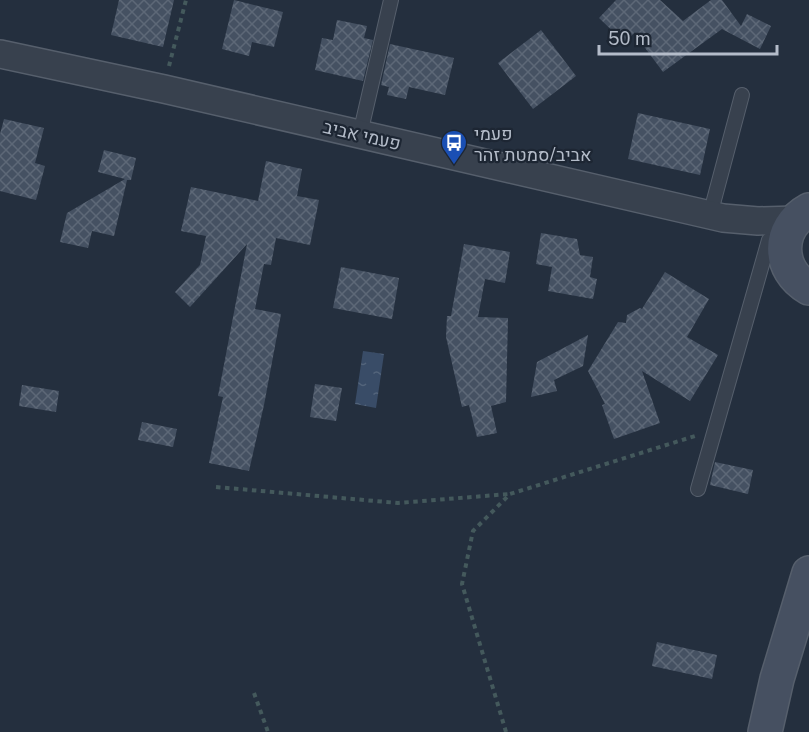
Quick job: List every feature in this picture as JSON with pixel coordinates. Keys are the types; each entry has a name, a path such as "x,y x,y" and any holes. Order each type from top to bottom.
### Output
{"street":[{"name":"פעמי אביב","path":"0,54 164,89 717,217 752,230 793,271"},
{"name":"פעמי אביב","path":"717,217 758,221 802,215"},
{"path":"793,271 784,249 786,237 802,215"},
{"path":"765,732 777,679 809,573"}],"lane":[{"path":"360,134 391,0"},
{"path":"717,217 742,95"},
{"path":"698,489 716,429 793,271"}],"path":[{"path":"164,89 186,0"},
{"path":"216,487 398,503 510,494 716,429"},
{"path":"506,732 462,584 472,531 510,494"},
{"path":"254,693 268,732"}],"water":[{"path":"363,351 384,354 376,408 355,404"}],"building":[{"path":"119,0 174,0 163,47 111,35"},
{"path":"234,0 283,12 274,47 252,42 249,56 222,49"},
{"path":"616,0 660,0 683,21 711,0 722,0 741,26 747,14 771,26 760,49 722,29 663,72 634,33 625,43 599,18"},
{"path":"337,20 367,26 364,38 373,40 363,81 315,70 322,38 333,40"},
{"path":"541,30 576,76 533,109 498,63"},
{"path":"390,44 454,58 445,95 409,87 406,99 387,95 389,87 381,85"},
{"path":"638,113 710,129 700,175 628,159"},
{"path":"4,119 44,128 35,163 45,166 36,200 0,191 0,134"},
{"path":"104,150 136,158 131,180 127,180 114,236 92,231 88,248 60,242 67,213 125,179 98,172"},
{"path":"266,161 302,169 297,196 319,200 310,245 276,238 271,265 264,264 255,309 281,314 249,471 209,463 223,397 218,396 247,244 190,307 175,292 200,265 206,236 181,231 191,187 258,201"},
{"path":"541,233 577,239 580,255 593,257 590,277 597,279 593,299 548,291 552,267 536,264"},
{"path":"464,244 510,252 505,283 485,279 478,317 508,318 506,402 491,406 497,433 477,437 469,405 462,407 446,337 447,316 451,316"},
{"path":"341,267 399,278 392,319 333,308"},
{"path":"665,272 709,299 687,337 718,355 690,401 642,371 660,423 614,439 602,405 605,404 588,371 618,322 626,323 627,315 642,309"},
{"path":"588,335 583,366 554,380 557,391 531,397 537,362"},
{"path":"315,384 342,388 336,421 310,417"},
{"path":"22,385 59,391 56,412 19,406"},
{"path":"142,422 177,429 173,447 138,440"},
{"path":"715,462 753,470 748,494 710,485"},
{"path":"657,642 717,655 712,679 652,666"}],"place":[{"name":"פעמי אביב/סמטת זהר","path":"454,166"}]}
